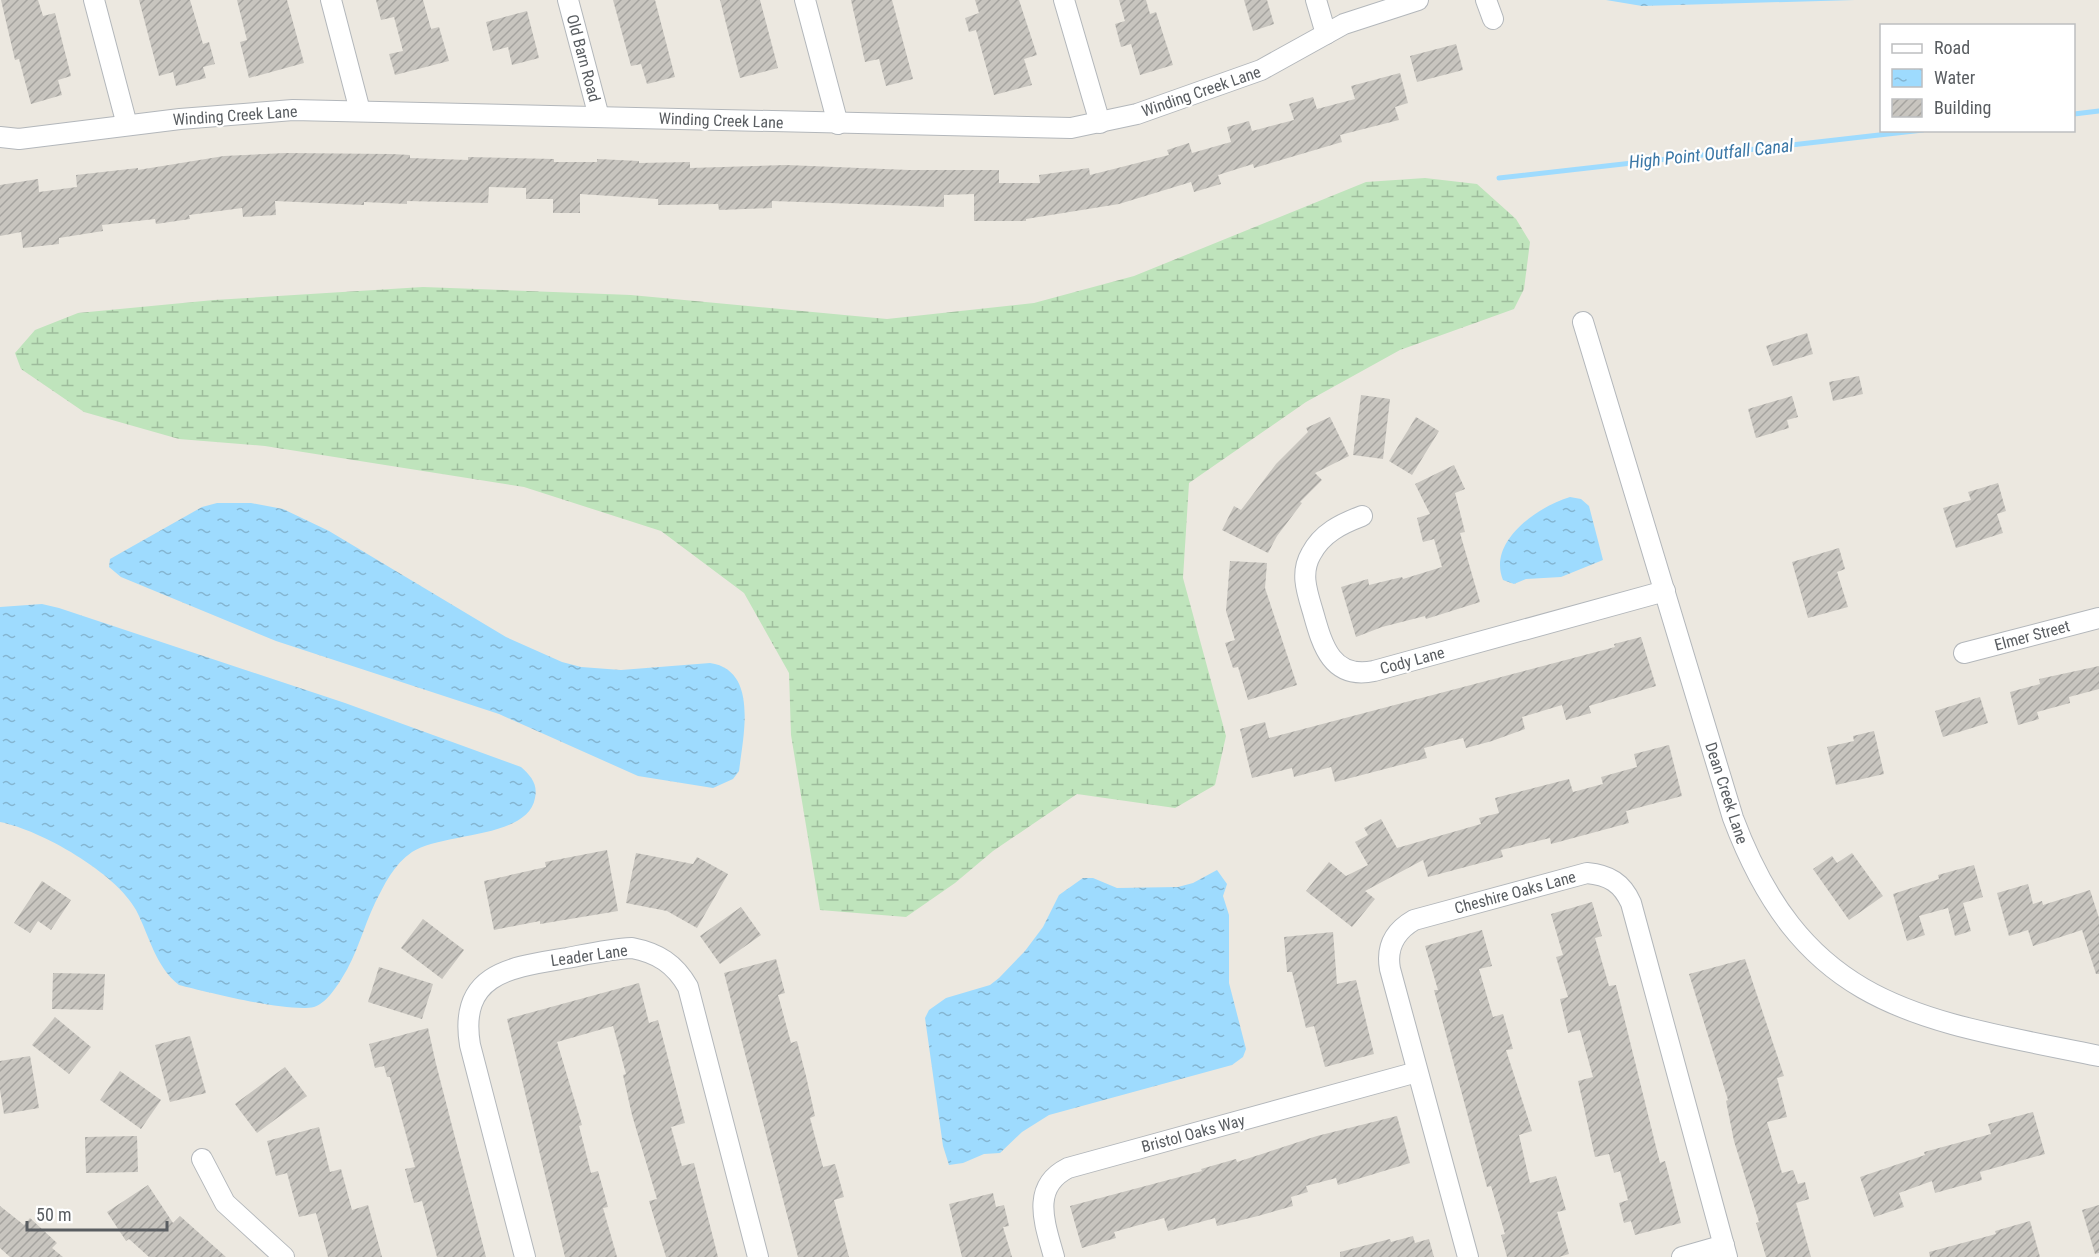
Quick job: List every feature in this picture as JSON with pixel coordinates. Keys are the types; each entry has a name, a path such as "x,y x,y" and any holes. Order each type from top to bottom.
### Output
{"street":[{"path":"94,0 127,125"},
{"path":"331,0 360,111"},
{"name":"Old Barn Road","path":"568,0 599,117"},
{"path":"806,0 838,123"},
{"path":"1064,0 1100,123"},
{"path":"1316,0 1326,34"},
{"name":"Winding Creek Lane","path":"0,137 19,140 127,125 264,111 360,111 1044,129 1100,123 1151,110 1261,70 1356,19 1418,0"},
{"path":"1486,0 1493,19"},
{"name":"Dean Creek Lane","path":"1583,322 1741,839 1769,895 1805,943 1849,981 1908,1011 1963,1027 2099,1056"},
{"name":"Cody Lane","path":"1362,516 1341,525 1322,538 1309,556 1304,574 1324,650 1339,665 1356,672 1374,671 1665,591"},
{"name":"Elmer Street","path":"1964,653 2099,618"},
{"name":"Cheshire Oaks Lane","path":"1467,1257 1388,961 1391,943 1400,929 1423,917 1578,874 1596,874 1614,880 1624,890 1631,903 1726,1251"},
{"name":"Leader Lane","path":"525,1257 470,1045 468,1021 473,1003 489,980 511,968 632,948 647,951 670,963 688,987 758,1257"},
{"name":"Bristol Oaks Way","path":"1054,1257 1044,1221 1042,1200 1048,1184 1068,1168 1417,1072"},
{"path":"202,1159 225,1203 284,1257"},
{"path":"1682,1257 1726,1251"}],"green space":[{"path":"1425,178 1477,184 1516,219 1530,242 1524,289 1514,309 1400,350 1306,402 1189,483 1183,578 1226,736 1215,785 1175,808 1077,794 993,851 955,883 906,917 820,910 791,735 789,673 744,593 661,531 524,487 265,446 179,439 84,412 21,369 15,353 35,330 78,313 214,300 423,287 631,295 887,319 1034,303 1134,276 1366,182"}],"water":[{"path":"1606,0 1855,0 1642,6"},
{"path":"1570,497 1581,499 1589,506 1603,560 1561,577 1526,579 1514,584 1503,580 1500,566 1502,552 1509,539 1519,527 1544,508"},
{"path":"217,503 251,503 283,509 329,531 506,637 562,662 581,667 621,670 710,663 725,668 736,678 742,691 745,724 739,771 733,779 713,788 638,776 499,714 276,641 121,577 109,567 110,559 202,507"},
{"path":"42,604 345,703 521,767 533,781 535,798 529,811 517,821 501,828 426,846 406,857 390,875 382,889 347,969 333,991 318,1005 302,1008 268,1005 179,985 164,969 136,910 112,882 76,855 56,844 36,834 0,822 0,607"},
{"path":"1217,870 1227,884 1223,896 1229,915 1229,983 1246,1049 1243,1057 1232,1065 1049,1115 1022,1132 1000,1153 984,1154 963,1163 949,1165 943,1146 925,1018 929,1010 946,998 990,985 999,978 1025,951 1043,927 1059,895 1083,878 1093,878 1117,888 1178,887 1193,883"}],"building":[{"path":"1,0 38,0 43,16 55,13 71,76 58,80 62,95 31,104 19,59 15,60"},
{"path":"139,0 190,0 203,44 209,42 215,64 203,67 206,78 176,86 173,72 159,76"},
{"path":"237,0 287,0 304,63 249,78 240,42 247,40"},
{"path":"376,0 423,0 431,29 439,27 449,61 395,75 389,54 403,51 394,17 381,20"},
{"path":"613,0 655,0 675,77 647,84 641,64 631,66"},
{"path":"720,0 760,0 778,68 740,78"},
{"path":"851,0 892,0 913,79 886,86 879,59 865,62"},
{"path":"975,0 1019,0 1037,55 1024,59 1032,85 994,95 976,30 969,32 965,18 979,13"},
{"path":"1119,0 1146,0 1150,14 1156,12 1173,65 1140,75 1131,44 1121,47 1115,24 1125,21"},
{"path":"1244,0 1267,0 1274,24 1253,31"},
{"path":"527,11 539,58 512,65 508,47 493,51 486,22"},
{"path":"1456,44 1463,70 1417,82 1410,56"},
{"path":"1400,73 1408,103 1395,107 1399,120 1340,135 1342,142 1254,168 1253,164 1218,175 1221,184 1194,192 1191,182 1119,204 1026,219 1026,221 974,221 974,194 944,195 944,207 772,201 772,208 719,210 718,204 658,205 658,199 580,194 580,213 553,213 553,199 526,199 526,188 489,187 488,203 407,201 407,204 364,202 364,205 275,201 276,215 243,217 242,208 189,215 190,219 156,224 155,219 102,225 103,231 59,238 59,244 23,248 21,232 0,236 0,185 38,179 39,192 77,187 76,175 138,168 138,170 224,156 286,153 391,154 410,155 410,158 468,160 468,157 554,159 554,162 597,162 597,159 639,161 639,163 690,162 690,168 786,165 909,170 999,170 999,183 1040,183 1039,175 1089,168 1090,175 1169,155 1167,150 1189,143 1192,153 1231,142 1227,127 1249,121 1252,131 1294,120 1289,104 1313,97 1317,109 1355,99 1351,86"},
{"path":"1807,333 1813,354 1773,366 1766,346"},
{"path":"1859,376 1863,394 1833,401 1829,382"},
{"path":"1361,395 1390,399 1383,459 1353,455"},
{"path":"1792,396 1798,417 1787,420 1789,428 1756,438 1748,409"},
{"path":"1330,417 1349,456 1315,473 1322,480 1300,502 1302,503 1277,536 1268,553 1222,530 1234,506 1241,510 1276,464 1308,432 1306,428"},
{"path":"1416,417 1439,431 1412,475 1389,461"},
{"path":"1454,465 1465,489 1455,493 1465,532 1460,533 1480,602 1426,619 1425,616 1382,627 1356,637 1341,587 1368,579 1369,585 1402,577 1403,579 1442,567 1434,539 1423,542 1417,518 1430,514 1415,484"},
{"path":"1998,483 2006,511 1997,514 2003,533 1956,548 1943,508 1971,500 1968,492"},
{"path":"1839,548 1845,569 1837,572 1848,607 1808,618 1792,562"},
{"path":"1230,561 1267,563 1265,588 1297,685 1248,700 1238,667 1233,668 1225,643 1235,640 1226,611"},
{"path":"1641,637 1656,686 1589,706 1591,713 1566,720 1562,705 1522,717 1525,729 1492,741 1466,748 1463,738 1424,748 1427,758 1335,782 1331,767 1294,777 1292,768 1252,778 1240,729 1265,722 1269,738 1615,647 1614,644"},
{"path":"2099,666 2099,689 2069,697 2070,703 2037,712 2039,719 2018,725 2010,692 2040,684 2039,679"},
{"path":"1980,697 1988,723 1943,737 1935,711"},
{"path":"1874,731 1884,774 1836,785 1827,747 1854,741 1853,736"},
{"path":"1669,745 1682,796 1626,811 1629,823 1551,844 1550,838 1501,850 1503,857 1428,877 1423,860 1365,891 1375,899 1352,927 1306,891 1329,862 1346,876 1368,865 1355,842 1368,835 1364,828 1381,819 1397,848 1481,824 1479,818 1499,813 1495,798 1569,779 1573,792 1603,784 1601,777 1637,767 1634,754"},
{"path":"607,850 618,911 540,924 540,921 494,930 484,881 546,867 545,862"},
{"path":"636,853 693,864 697,857 728,874 697,928 667,911 626,903"},
{"path":"1852,853 1883,896 1849,920 1813,869 1832,856 1837,863"},
{"path":"1974,865 1983,897 1963,903 1971,931 1955,936 1948,908 1919,916 1925,935 1907,941 1893,894 1939,879 1938,875"},
{"path":"42,881 71,900 51,930 38,921 30,933 14,923"},
{"path":"2028,884 2033,904 2042,901 2043,905 2090,890 2099,918 2099,974 2096,974 2082,930 2033,946 2028,930 2009,936 1997,893"},
{"path":"1592,902 1602,936 1595,938 1609,986 1616,985 1660,1163 1665,1161 1681,1223 1635,1235 1631,1221 1624,1223 1619,1203 1628,1200 1620,1171 1614,1173 1609,1154 1595,1157 1578,1081 1593,1077 1580,1030 1568,1033 1560,999 1568,997 1556,957 1563,955 1551,914"},
{"path":"741,907 761,935 720,964 700,936"},
{"path":"423,919 464,950 442,979 401,948"},
{"path":"1482,930 1492,966 1479,969 1493,1017 1503,1014 1513,1049 1506,1050 1532,1131 1519,1135 1530,1183 1556,1176 1566,1210 1557,1212 1569,1254 1559,1257 1507,1257 1501,1235 1505,1234 1491,1186 1487,1187 1434,990 1438,990 1425,946"},
{"path":"1333,932 1337,984 1356,980 1374,1054 1325,1067 1314,1026 1306,1028 1292,972 1287,972 1284,937"},
{"path":"776,959 785,993 778,995 791,1043 797,1041 815,1116 810,1118 823,1167 835,1164 844,1197 834,1200 849,1257 798,1257 724,973"},
{"path":"1745,959 1784,1076 1777,1078 1787,1117 1767,1122 1782,1173 1793,1170 1798,1184 1805,1182 1809,1199 1796,1203 1811,1257 1766,1257 1756,1223 1759,1222 1734,1141 1726,1101 1728,1100 1689,974"},
{"path":"379,967 433,984 422,1019 368,1002"},
{"path":"53,973 105,974 103,1010 52,1009"},
{"path":"639,983 649,1023 658,1020 685,1123 671,1127 682,1166 694,1163 718,1257 666,1257 649,1201 657,1199 632,1115 623,1075 626,1074 613,1026 557,1042 582,1125 579,1126 591,1173 598,1171 608,1207 603,1208 617,1257 565,1257 507,1019"},
{"path":"55,1017 91,1047 69,1074 32,1045"},
{"path":"428,1028 486,1257 437,1257 422,1201 414,1203 405,1169 415,1167 390,1077 387,1077 384,1066 375,1068 369,1044"},
{"path":"190,1036 206,1093 170,1102 155,1045"},
{"path":"30,1056 39,1108 4,1114 0,1090 0,1061"},
{"path":"285,1067 307,1096 257,1133 235,1104"},
{"path":"120,1071 161,1100 141,1129 100,1100"},
{"path":"2033,1112 2045,1154 1980,1172 1982,1180 1935,1193 1932,1181 1899,1193 1904,1207 1874,1217 1860,1177 1925,1155 1924,1152 1991,1134 1988,1124"},
{"path":"1397,1116 1410,1163 1338,1185 1336,1178 1306,1186 1308,1192 1291,1197 1293,1206 1258,1216 1217,1226 1215,1218 1168,1231 1164,1218 1114,1232 1116,1238 1082,1248 1070,1206 1202,1171 1201,1169 1236,1159 1237,1162 1317,1136"},
{"path":"319,1127 330,1172 341,1169 352,1210 368,1205 382,1257 328,1257 316,1213 299,1217 287,1173 276,1176 267,1141"},
{"path":"137,1136 138,1172 86,1173 85,1137"},
{"path":"148,1185 173,1223 180,1216 226,1257 149,1257 129,1239 126,1241 107,1212"},
{"path":"993,1193 996,1207 1004,1205 1009,1226 1003,1227 1012,1257 962,1257 949,1204"},
{"path":"2099,1205 2099,1253 2095,1254 2082,1210"},
{"path":"0,1206 24,1225 30,1218 57,1243 52,1248 63,1257 10,1257 0,1248"},
{"path":"2030,1221 2040,1257 1930,1257 1929,1252 1996,1234 1995,1231"},
{"path":"1413,1236 1415,1243 1429,1239 1434,1257 1340,1257 1340,1252 1390,1239 1391,1242"}],"waterway":[{"name":"High Point Outfall Canal","path":"2075,114 2099,111"},
{"name":"High Point Outfall Canal","path":"1499,178 1905,132"}]}
